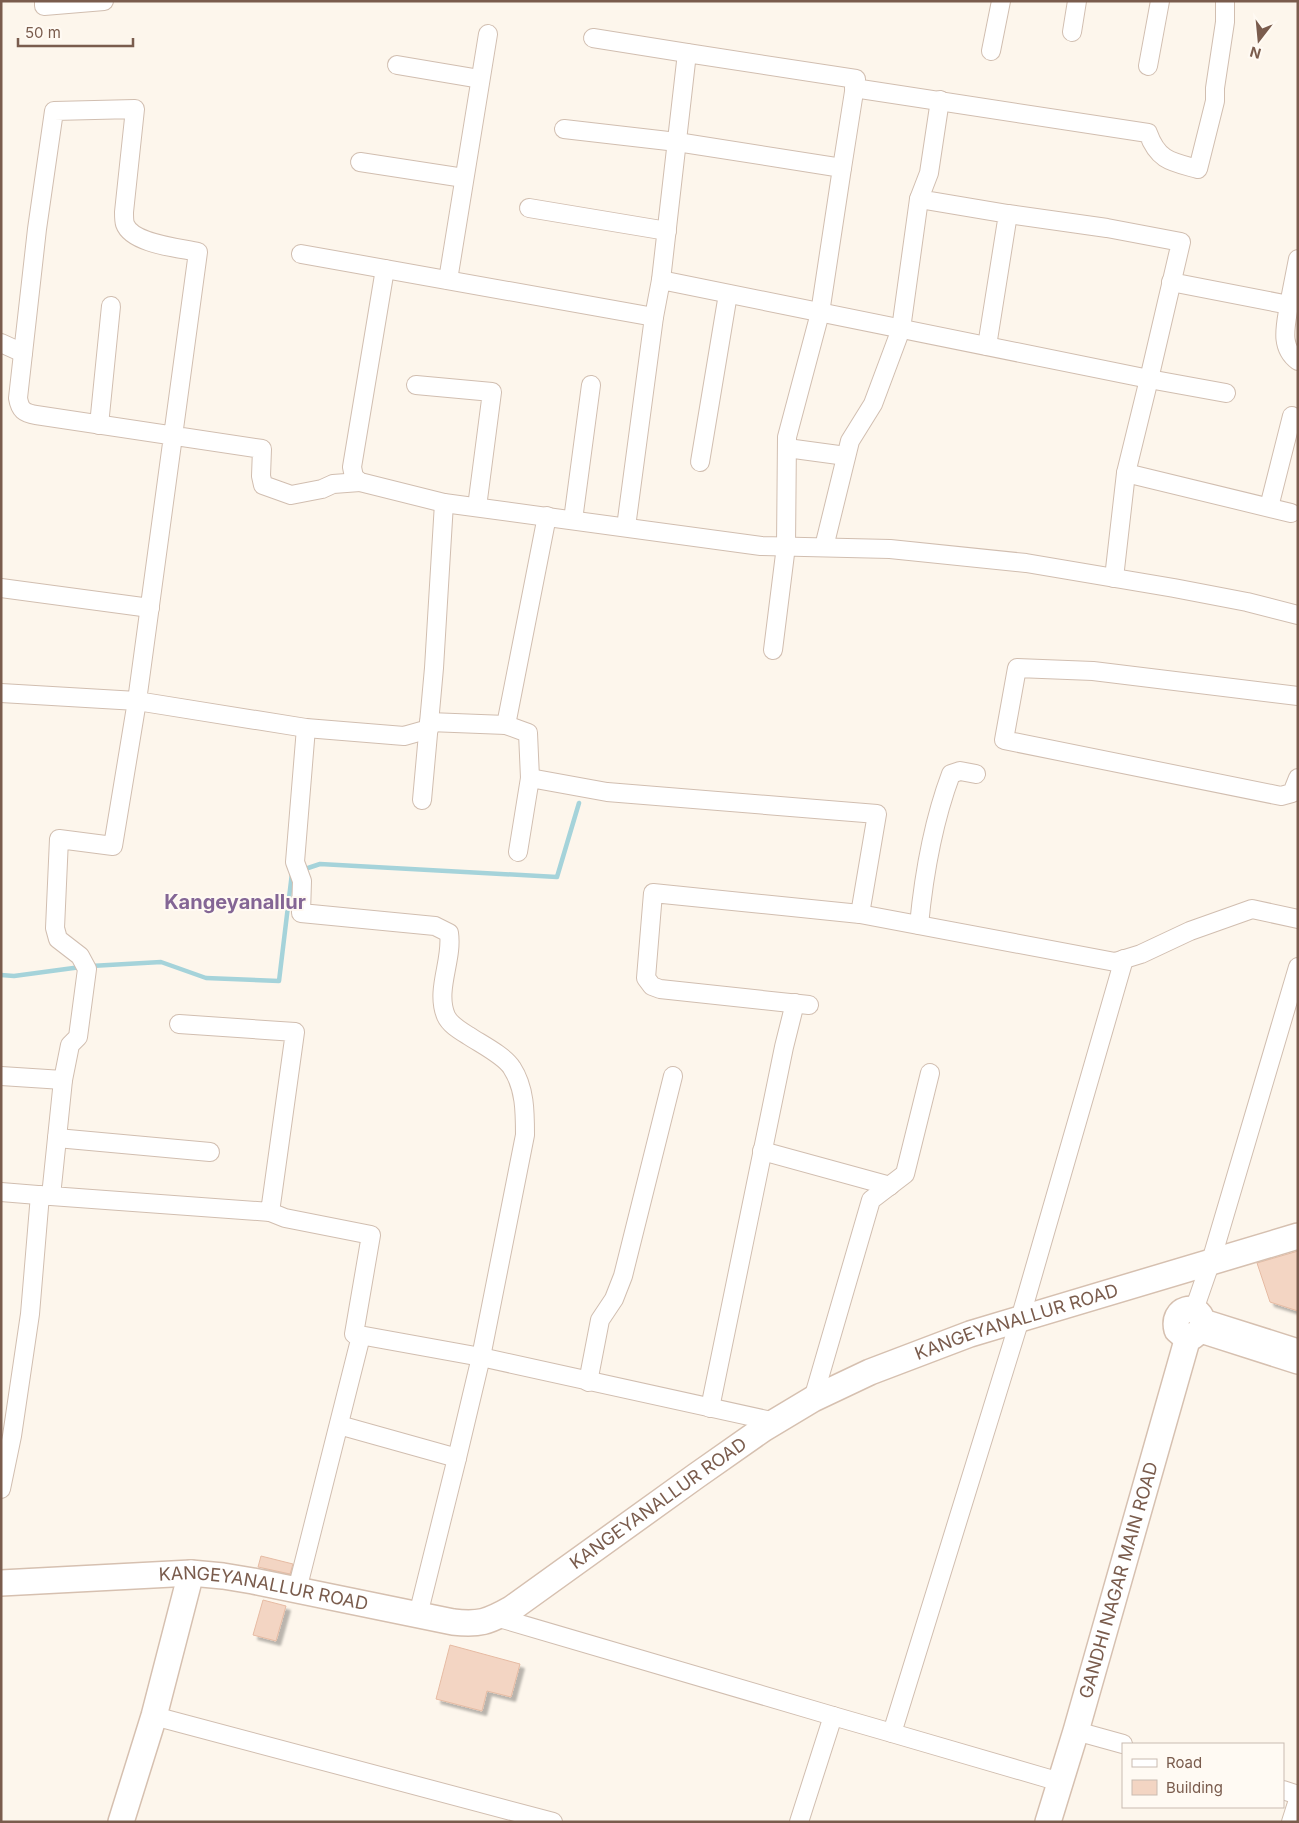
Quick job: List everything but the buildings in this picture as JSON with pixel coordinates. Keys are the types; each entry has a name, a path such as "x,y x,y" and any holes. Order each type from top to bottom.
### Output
{"street":[{"path":"44,1 44,6 104,1"},
{"path":"992,51 1001,1"},
{"path":"1072,32 1077,1"},
{"path":"1148,66 1160,1"},
{"path":"854,88 1148,133 1152,145 1160,155 1198,169 1215,101 1215,88 1226,22 1220,2"},
{"path":"448,280 488,34"},
{"path":"593,38 856,79 820,313 787,437 786,546 773,650"},
{"path":"626,527 654,317 661,280 687,53"},
{"path":"396,65 480,79"},
{"path":"824,547 850,441 873,404 901,329 919,199 929,173 940,100"},
{"path":"1,1489 12,1436 45,1195 57,1138 63,1080 70,1045 78,1037 84,963 58,939 55,928 59,839 113,846 137,701 174,435 198,252 141,239 131,233 125,224 124,212 136,109 54,112 37,229 18,398 19,407 25,413 99,425 174,435 262,449 260,476 263,485 291,495 322,489 334,484 360,482 444,503 725,542 761,546 890,549 1026,563 1247,602 1298,615"},
{"path":"564,129 677,142 842,168"},
{"path":"360,162 464,178"},
{"path":"919,199 1107,228 1181,242 1126,473 1114,578"},
{"path":"529,208 667,231"},
{"path":"986,346 1008,214"},
{"path":"301,254 654,317"},
{"path":"1298,259 1286,332 1286,346 1291,356 1298,361"},
{"path":"360,482 354,477 352,467 385,269"},
{"path":"661,280 1226,393"},
{"path":"1171,282 1289,306"},
{"path":"700,462 728,294"},
{"path":"99,425 111,306"},
{"path":"1,343 23,353"},
{"path":"416,385 492,392 477,507"},
{"path":"574,520 591,385"},
{"path":"1269,507 1292,416"},
{"path":"787,448 846,456"},
{"path":"1126,473 1291,512"},
{"path":"422,800 438,607 444,503"},
{"path":"506,725 546,516"},
{"path":"1,588 150,608"},
{"path":"1298,696 1094,671 1017,668 1004,740 1281,796 1292,793 1298,778"},
{"path":"1,693 137,701 306,728 404,736 429,726 506,725 528,732 530,778 518,852"},
{"path":"306,728 295,862 302,881 301,913 435,926 449,933 443,1007 448,1019 457,1028 512,1066 525,1104 525,1135 481,1357 418,1615"},
{"path":"919,925 929,853 943,795 952,774 960,771 976,774"},
{"path":"530,778 607,792 877,814 860,914"},
{"path":"710,1408 762,1151 802,1004 660,989 652,986 646,978 653,893 860,914 1115,962 1141,954 1190,931 1252,909 1298,919"},
{"path":"892,1733 1020,1319 1124,959"},
{"path":"1197,1325 1211,1261 1298,967"},
{"path":"179,1024 295,1032 270,1212"},
{"path":"813,1399 872,1200 906,1174 930,1073"},
{"path":"1,1076 63,1080"},
{"path":"588,1382 600,1320 614,1299 623,1276 673,1076"},
{"path":"57,1138 210,1152"},
{"path":"762,1151 890,1186"},
{"path":"1,1192 270,1212 285,1218 371,1235 354,1334 481,1357 776,1422"},
{"name":"KANGEYANALLUR ROAD","path":"1,1583 60,1582 191,1573 223,1576 467,1624 480,1623 511,1609 704,1470 776,1422 813,1399 870,1372 970,1334 1298,1236"},
{"path":"1197,1325 1298,1352"},
{"path":"1197,1325 1298,1360"},
{"name":"GANDHI NAGAR MAIN ROAD","path":"1048,1822 1197,1325"},
{"path":"297,1590 361,1336"},
{"path":"339,1425 457,1458"},
{"path":"121,1822 154,1716 191,1573"},
{"path":"496,1617 1060,1782"},
{"path":"154,1716 553,1822"},
{"path":"799,1822 833,1716"},
{"path":"1076,1731 1122,1744"},
{"path":"1284,1790 1298,1795"},
{"path":"1291,1822 1298,1800"}],"waterway":[{"path":"302,870 320,864 557,877 579,803"},
{"path":"91,966 161,962 206,978 279,981 292,873"},
{"path":"1,975 14,976 81,967"}],"district":[{"name":"Kangeyanallur","path":"235,902"}]}
